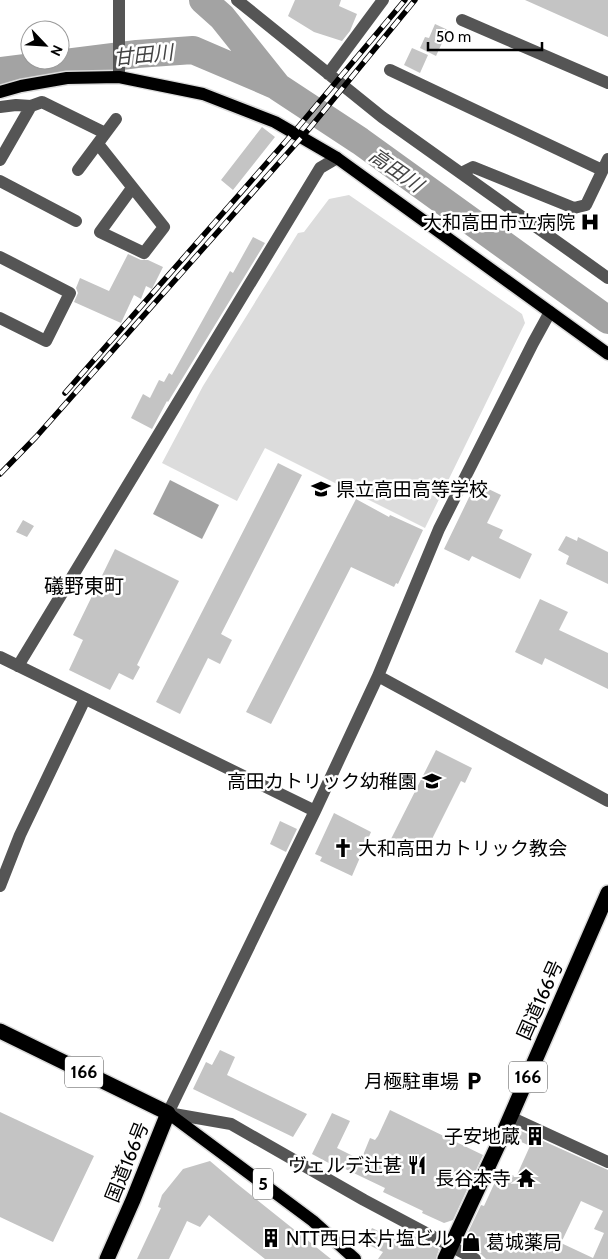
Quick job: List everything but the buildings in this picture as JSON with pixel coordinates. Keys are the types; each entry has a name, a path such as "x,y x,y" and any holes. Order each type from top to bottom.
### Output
{"highway":[{"name":"国道166号","path":"447,1253 510,1117 608,894"},
{"name":"国道166号","path":"0,1031 168,1113 107,1259"}],"main road":[{"path":"0,92 21,86 67,78 119,77 203,94 275,122 337,158 608,354"},
{"name":"5","path":"168,1113 313,1221 355,1259"}],"street":[{"path":"119,77 120,0"},
{"path":"328,74 383,0"},
{"path":"240,1 382,117 608,278"},
{"path":"462,20 608,83"},
{"path":"390,70 605,164 586,205 574,208 473,167 461,173"},
{"path":"0,107 31,106 42,102 101,138 132,188 164,227 144,253 100,232 132,188"},
{"path":"0,160 31,106"},
{"path":"78,170 116,119"},
{"path":"18,666 320,168 337,158"},
{"path":"0,182 76,220"},
{"path":"0,257 70,293 46,342 0,318"},
{"path":"475,1259 447,1253 364,1200 231,1124 168,1113 315,811 378,676 439,529 550,312"},
{"path":"0,657 315,811"},
{"path":"378,676 608,801"},
{"path":"0,886 20,835 85,699"},
{"path":"510,1117 608,1162"}],"shaded area":[{"path":"349,195 522,314 525,323 425,528 265,448 237,501 162,463 203,386 298,233 304,232 329,199"},
{"path":"170,480 219,505 202,539 153,514"}],"waterway":[{"name":"高田川","path":"203,0 222,17 278,87 360,141 608,320"},
{"name":"甘田川","path":"0,71 137,54 193,50 275,85"}],"railway":[{"path":"65,393 294,132 405,0"},
{"path":"0,474 36,437 309,129 415,0"}],"place":[{"name":"大和高田市立病院","path":"590,222"},
{"name":"県立高田高等学校","path":"321,489"},
{"name":"高田カトリック幼稚園","path":"432,781"},
{"name":"大和高田カトリック教会","path":"343,848"},
{"name":"月極駐車場","path":"474,1081"},
{"name":"子安地蔵","path":"535,1136"},
{"name":"ヴェルデ辻甚","path":"417,1165"},
{"name":"長谷本寺","path":"526,1178"},
{"name":"NTT西日本片塩ビル","path":"271,1238"},
{"name":"葛城薬局","path":"471,1242"}],"district":[{"name":"礒野東町","path":"84,586"}]}
